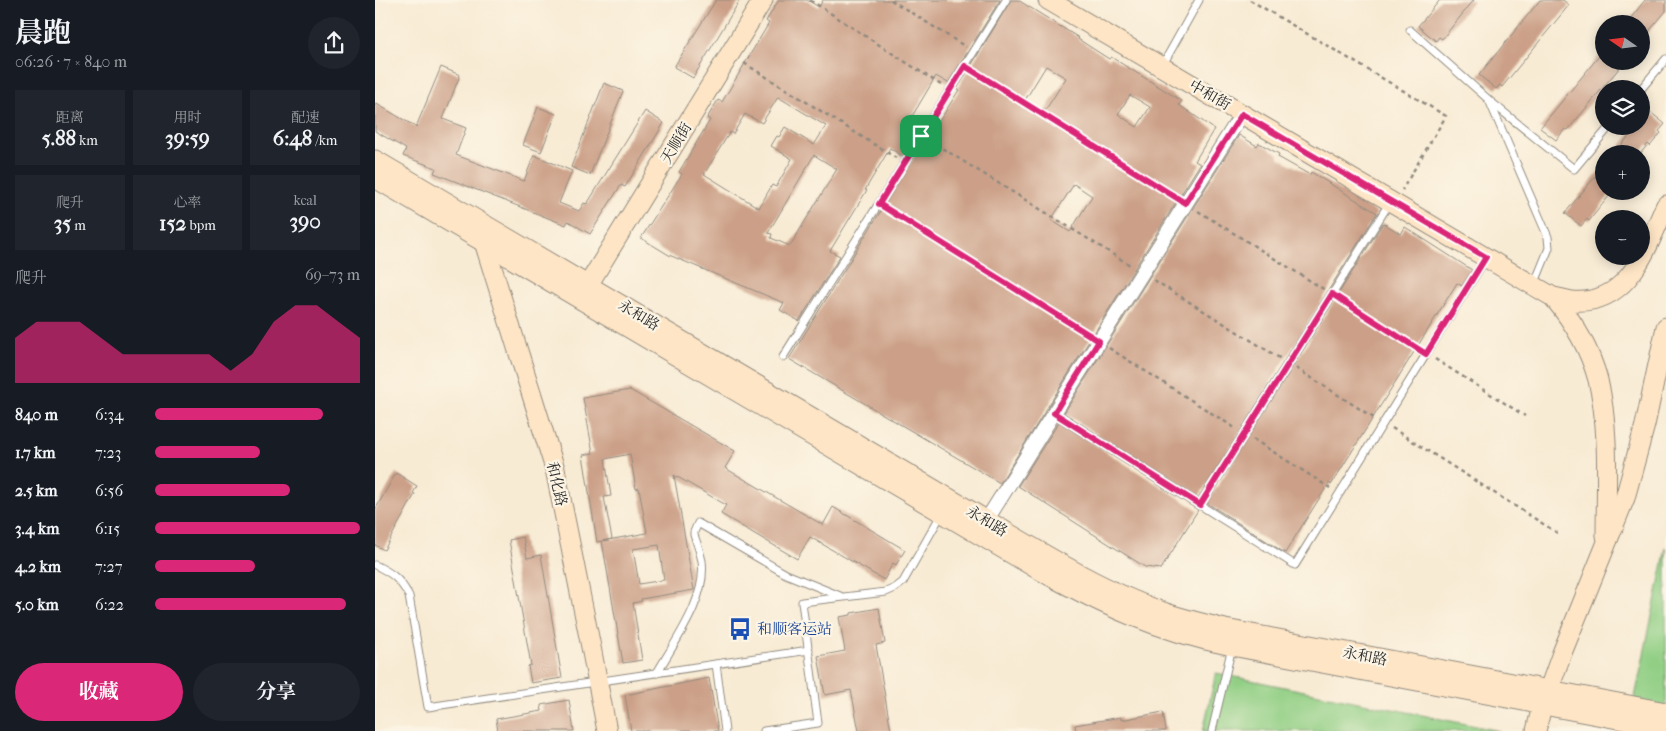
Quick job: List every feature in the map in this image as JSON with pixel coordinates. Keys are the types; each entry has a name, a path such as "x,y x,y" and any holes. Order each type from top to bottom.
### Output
{"main road":[{"name":"天顺街","path":"589,285 763,0"},
{"name":"中和街","path":"1049,0 1553,297"},
{"name":"永和路","path":"375,160 1085,578 1139,603 1183,618 1546,698"},
{"name":"永和路","path":"375,178 1034,567 1098,602 1162,628 1232,646 1576,703 1666,712"},
{"path":"1553,297 1574,301 1591,299 1607,294 1619,286 1639,265 1666,205"},
{"name":"和化路","path":"485,242 555,468 607,731"},
{"path":"1553,297 1570,318 1588,354 1597,378 1603,403 1606,546"},
{"path":"1536,731 1562,653 1625,498 1656,379 1666,327"},
{"name":"永和路","path":"1576,703 1666,728"}],"street":[{"path":"986,520 1242,114"}],"lane":[{"path":"783,357 1006,0"},
{"path":"1161,66 1199,0"},
{"path":"1410,30 1489,100 1574,169 1602,135"},
{"path":"1648,80 1666,59"},
{"path":"1489,100 1548,237 1549,248 1534,286"},
{"path":"1200,505 1332,294 1393,202"},
{"path":"1054,413 1295,564 1486,257"},
{"path":"764,731 818,723 802,602 886,592 895,588 903,582 942,512"},
{"path":"657,673 697,602 702,581 702,561 694,535 698,523 786,574 843,597"},
{"path":"375,564 391,572 402,583 409,596 428,707 809,650"},
{"path":"1212,731 1232,646"},
{"path":"716,664 725,731"}],"path":[{"path":"810,0 950,90"},
{"path":"891,0 973,52"},
{"path":"1250,0 1446,116 1393,202"},
{"path":"730,54 904,163"},
{"path":"965,66 1525,416"},
{"path":"921,136 1559,534"},
{"path":"879,204 1339,494"}],"green space":[{"path":"1666,547 1666,731 1628,731 1664,558"},
{"path":"1216,673 1500,731 1203,731"}],"building":[{"path":"716,0 740,0 693,78 674,67"},
{"path":"779,0 807,0 819,7 823,0 1000,0 948,83 936,76 911,118 922,124 902,156 890,148 830,251 840,256 799,321 780,310 784,303 669,255 641,238 682,174 679,172 710,120 707,118 718,100 722,102 769,23 766,21","holes":["778,97 826,126 814,145 785,127 779,137 777,136 771,146 792,159 776,187 772,185 759,208 704,174 730,132 733,134 745,114 762,123","814,155 837,169 790,246 771,238 772,234 768,233"]},
{"path":"1011,0 1018,0 1109,59 1111,57 1182,101 1179,105 1214,129 1195,161 1200,164 1000,483 789,359 931,130 933,131 959,90 957,89","holes":["1046,66 1066,78 1041,117 1022,105","1130,95 1150,107 1137,127 1118,114","1074,184 1092,196 1070,232 1051,220"]},
{"path":"1440,0 1474,0 1442,39 1439,37 1436,41 1418,26"},
{"path":"1540,0 1563,0 1569,5 1502,87 1500,85 1496,89 1479,75"},
{"path":"1645,0 1666,0 1666,11 1650,30 1650,15 1633,15"},
{"path":"1595,61 1595,70 1618,70 1609,80 1595,80 1595,97 1568,130 1565,129 1556,140 1540,128"},
{"path":"441,67 460,75 443,119 466,128 456,155 524,181 534,155 572,171 559,203 579,211 584,203 587,204 645,111 664,123 625,187 621,185 590,234 568,221 566,225 434,173 436,168 403,156 406,149 375,131 375,103 416,127"},
{"path":"604,83 623,91 590,175 571,167"},
{"path":"538,107 556,114 541,152 523,145"},
{"path":"1650,112 1665,124 1659,131 1661,133 1650,146 1648,144 1621,145 1630,135 1650,135"},
{"path":"1239,135 1257,146 1259,143 1279,154 1278,157 1310,175 1311,172 1377,213 1198,498 1064,413"},
{"path":"1595,177 1595,200 1606,200 1598,210 1595,210 1595,214 1589,221 1587,219 1581,226 1565,213"},
{"path":"1383,223 1401,234 1405,227 1472,270 1462,286 1457,283 1331,485 1329,483 1285,553 1207,503"},
{"path":"630,390 735,451 725,468 823,525 833,507 905,550 896,565 893,563 884,580 810,537 797,559 721,514 726,505 674,475 694,590 641,599 642,601 633,603 642,660 623,663 602,541 597,542 583,455 593,453 583,398","holes":["630,454 636,489 639,488 647,533 602,541 612,539 604,497 611,496 605,459","659,545 664,580 639,584 633,549"]},
{"path":"1059,422 1198,510 1161,569 1145,567 1018,486"},
{"path":"396,473 417,486 413,493 415,494 384,550 375,545 375,510"},
{"path":"523,537 527,558 541,555 562,678 531,683 528,666 531,665 509,540"},
{"path":"879,608 885,643 876,645 891,731 859,731 851,690 825,695 818,656 845,651 839,617"},
{"path":"709,678 718,731 631,731 625,695"},
{"path":"569,700 574,731 498,731 496,719 542,711 541,705"},
{"path":"1163,712 1166,731 1076,731 1075,725 1121,717 1121,720"}],"place":[{"name":"和顺客运站","path":"740,629"}],"route":[{"path":"965,66 1185,203 1242,114 1486,257 1426,354 1332,294 1200,505 1054,413 1099,341 879,204 921,136 965,66"}]}
